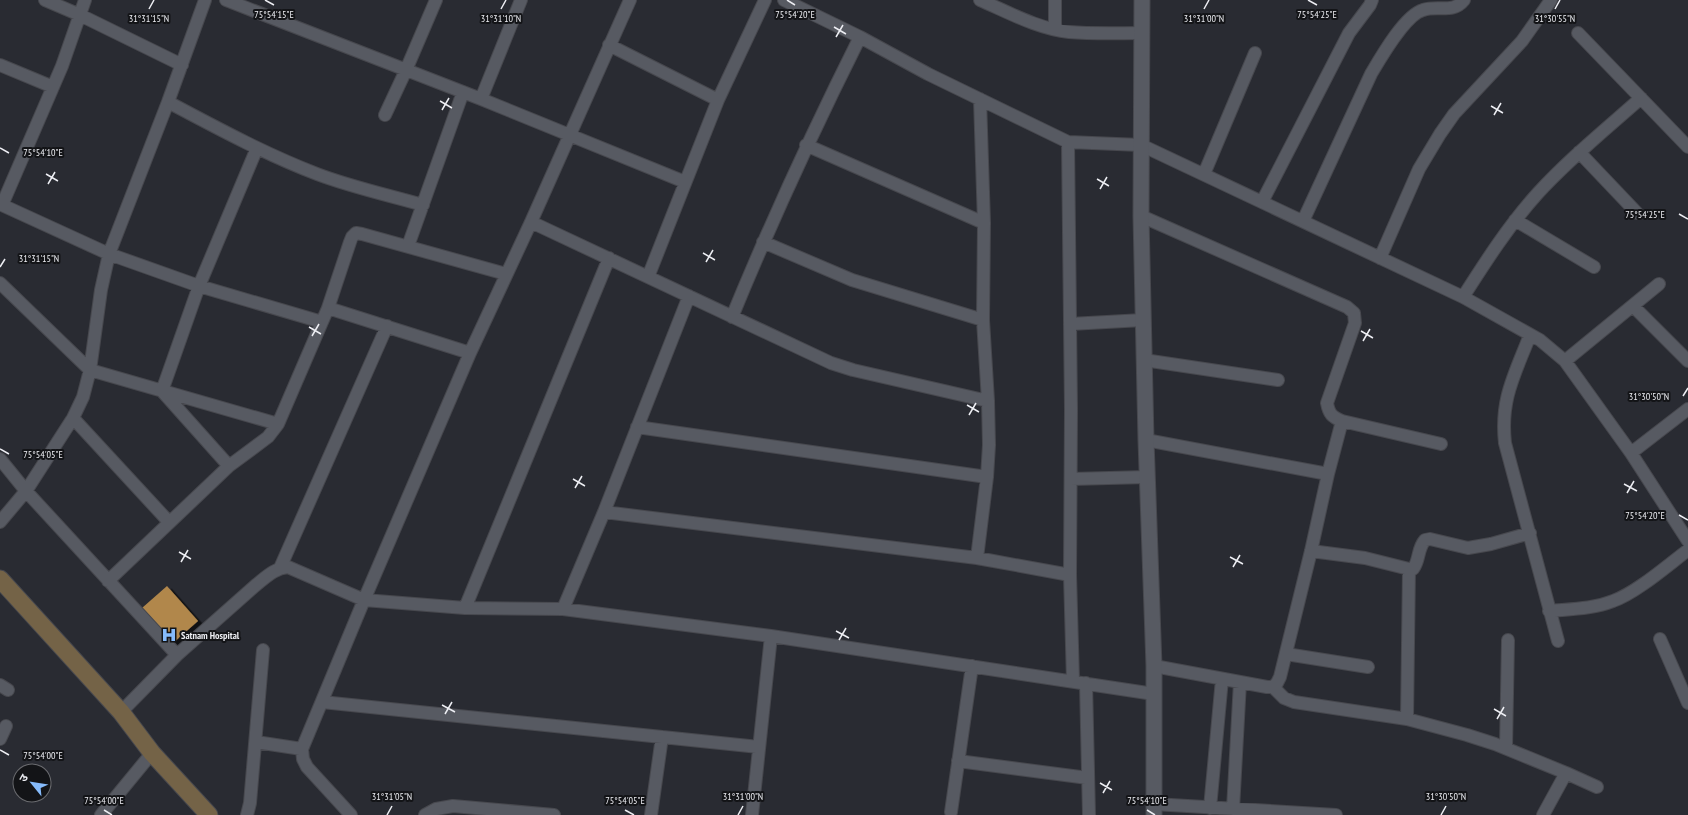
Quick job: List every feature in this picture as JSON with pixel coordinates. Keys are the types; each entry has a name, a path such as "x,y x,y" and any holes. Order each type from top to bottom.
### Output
{"main road":[{"path":"0,579 121,712 152,753 209,815"}],"street":[{"path":"45,0 80,15 182,65"},
{"path":"85,0 62,66 1,206 109,254 199,286 322,322"},
{"path":"0,522 26,491 73,418 83,397 90,370 101,290 109,254 182,65 205,0"},
{"path":"226,0 481,99 685,182"},
{"path":"385,115 436,0"},
{"path":"481,99 522,0"},
{"path":"352,815 307,766 303,759 302,749 470,353 531,222 568,135 630,0"},
{"path":"648,277 718,100 765,0"},
{"path":"784,0 860,37 928,74 1068,142 1141,146 1204,174 1463,297 1549,346 1565,361 1631,453 1688,541"},
{"path":"980,0 1040,25 1069,32 1143,33"},
{"path":"1055,0 1055,29"},
{"path":"1142,0 1141,216 1147,477 1154,666 1154,810 1210,808 1336,815"},
{"path":"1262,202 1349,33 1370,5 1372,0"},
{"path":"1303,222 1371,74 1382,55 1413,16 1423,10 1458,6 1464,0"},
{"path":"1380,258 1419,169 1440,134 1454,114 1522,41 1552,0"},
{"path":"1578,33 1688,147"},
{"path":"732,317 806,145 860,37"},
{"path":"609,45 718,100"},
{"path":"1204,174 1255,53"},
{"path":"0,65 53,87"},
{"path":"408,246 463,92"},
{"path":"1463,297 1515,220 1539,192 1579,152 1641,98"},
{"path":"977,558 987,477 989,445 983,320 984,223 980,99"},
{"path":"168,102 257,148 337,181 423,205"},
{"path":"1068,142 1071,479 1070,575 1073,681"},
{"path":"806,145 984,223"},
{"path":"162,391 199,286 257,148"},
{"path":"1579,152 1637,212"},
{"path":"1141,216 1348,307 1354,313 1356,323 1327,403 1328,412 1334,418 1441,444"},
{"path":"1515,220 1594,267"},
{"path":"531,222 831,363 853,370 988,401"},
{"path":"108,581 229,466 268,437 278,424 328,308 350,242 356,233 506,274"},
{"path":"763,242 852,280 983,320"},
{"path":"465,608 609,258"},
{"path":"0,283 90,370 278,424"},
{"path":"1565,361 1659,284"},
{"path":"563,609 604,512 689,296"},
{"path":"1633,306 1688,361"},
{"path":"328,308 470,353"},
{"path":"1070,324 1143,320"},
{"path":"280,568 387,326"},
{"path":"1530,335 1508,391 1503,426 1505,443 1558,641"},
{"path":"1144,360 1278,380"},
{"path":"162,391 229,466"},
{"path":"1631,453 1688,408"},
{"path":"73,418 169,522"},
{"path":"1273,687 1280,677 1286,654 1342,420"},
{"path":"637,428 987,477"},
{"path":"1146,440 1328,474"},
{"path":"0,459 26,491 177,655"},
{"path":"1071,479 1147,477"},
{"path":"604,512 977,558 1070,575"},
{"path":"1311,551 1365,558 1413,569 1416,565 1418,550 1425,540 1430,539 1468,548 1491,544 1530,533"},
{"path":"1549,611 1615,601 1640,586 1688,550"},
{"path":"121,712 177,655 269,575 280,568 288,567 364,600 465,608 563,609 771,636 1154,694"},
{"path":"1407,719 1409,569"},
{"path":"752,815 758,747 771,636"},
{"path":"1660,639 1683,678 1688,703"},
{"path":"1506,748 1508,640"},
{"path":"247,815 250,803 256,742 263,650"},
{"path":"1286,654 1368,667"},
{"path":"951,812 972,666"},
{"path":"1154,666 1273,687 1284,698 1294,702 1407,719 1467,735 1506,748 1566,772 1597,787"},
{"path":"1210,808 1222,679"},
{"path":"1233,809 1240,682"},
{"path":"1086,684 1089,815"},
{"path":"322,702 758,747"},
{"path":"0,739 6,726"},
{"path":"651,815 662,737"},
{"path":"256,742 302,749"},
{"path":"100,815 152,753"},
{"path":"958,760 1088,778"},
{"path":"1543,815 1566,772"},
{"path":"425,815 436,809 453,806 507,813 552,815"}],"building":[{"path":"167,586 198,621 173,643 142,608"}],"place":[{"name":"Satnam Hospital","path":"169,635"}]}
